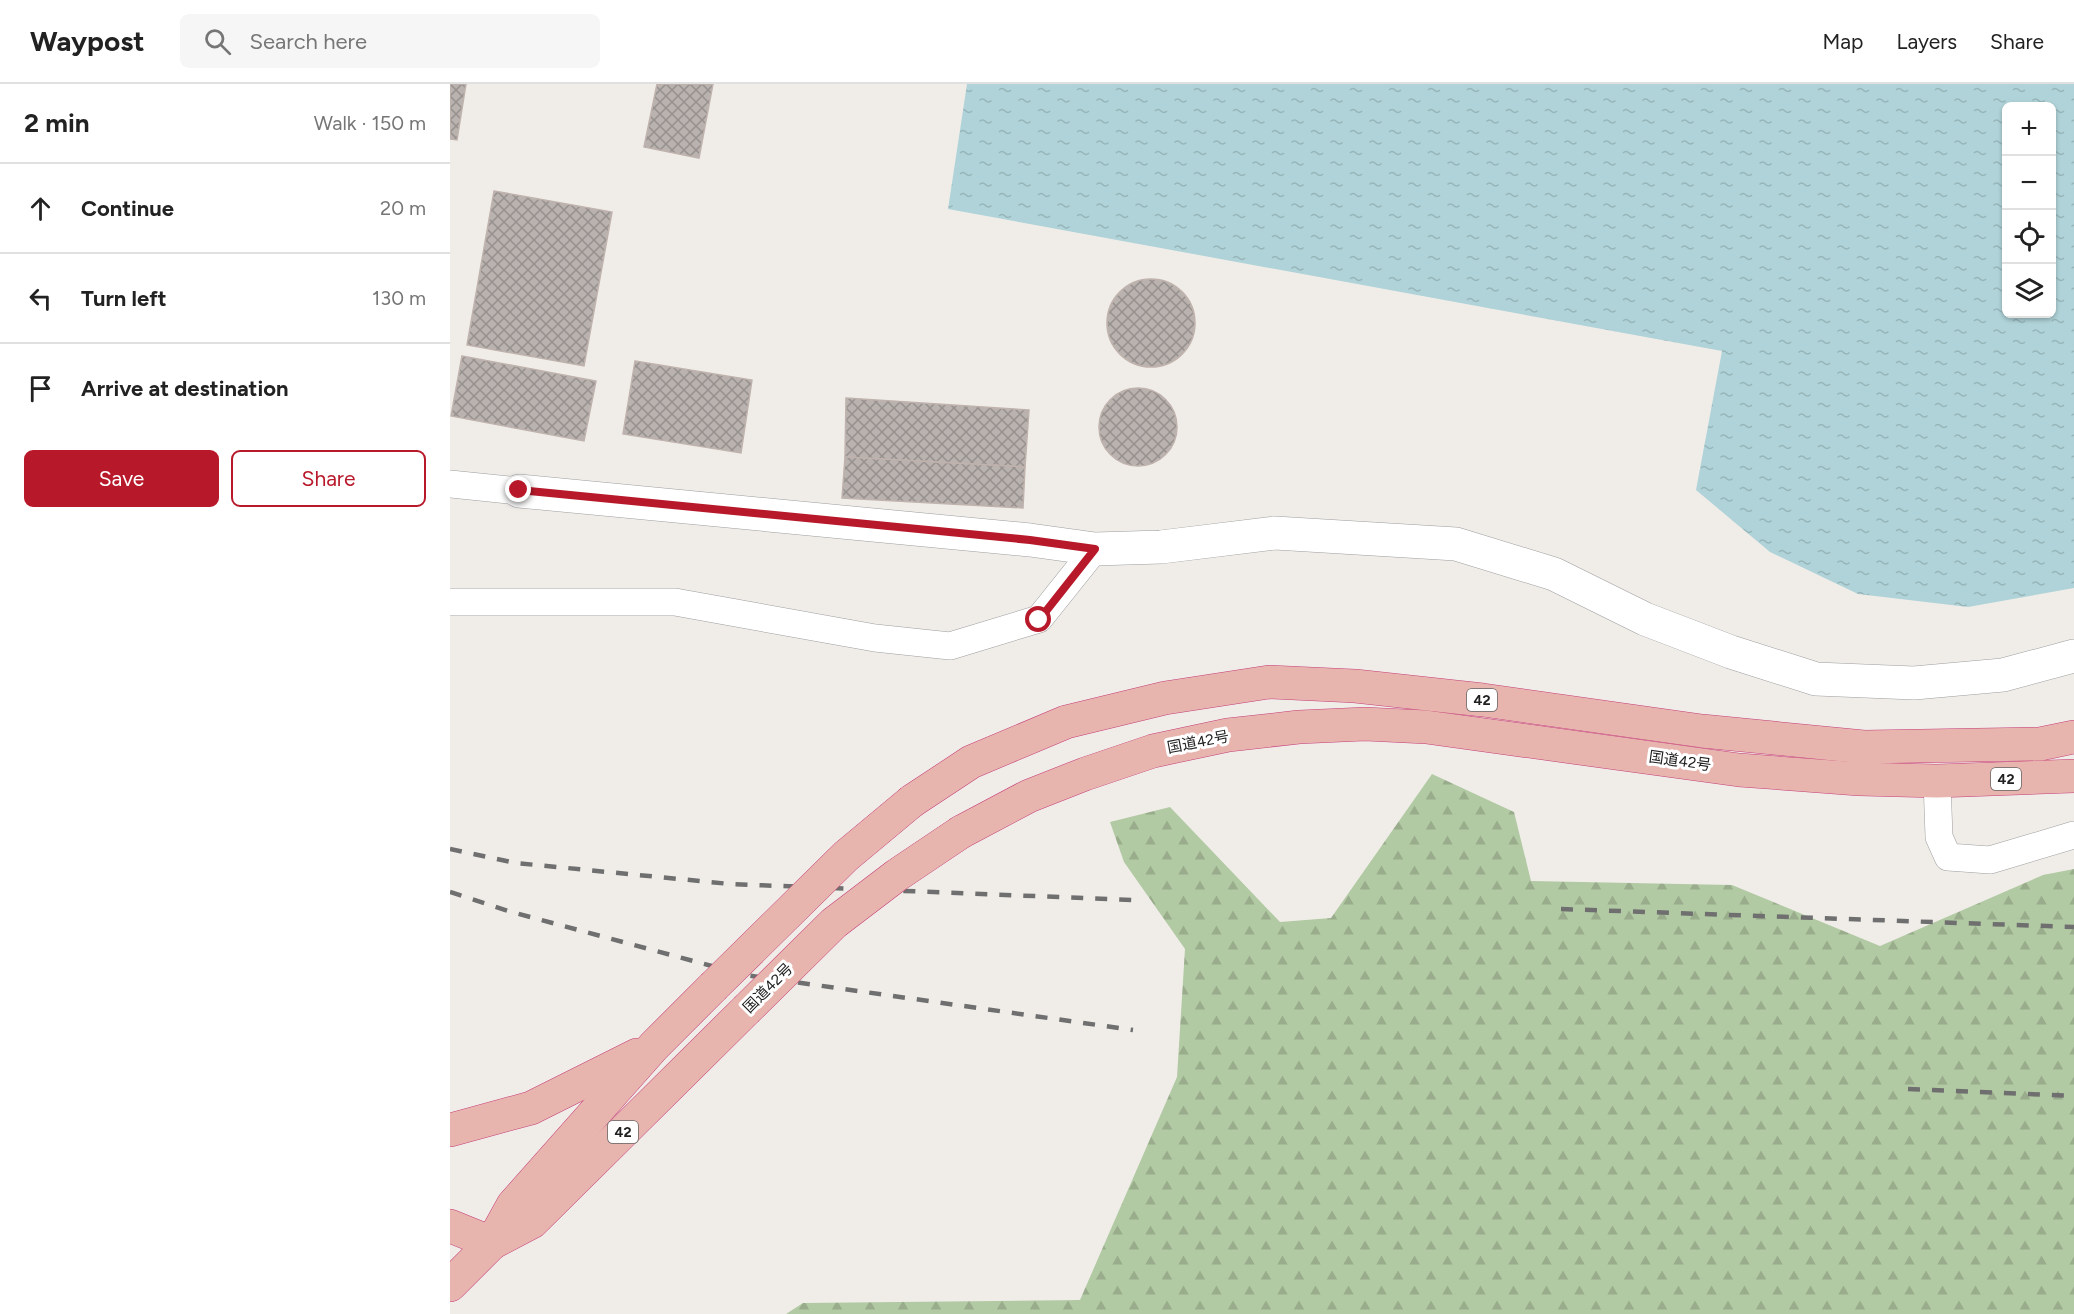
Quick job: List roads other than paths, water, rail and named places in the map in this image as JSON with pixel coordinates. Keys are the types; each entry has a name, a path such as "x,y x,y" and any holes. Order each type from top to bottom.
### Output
{"highway":[{"name":"42","path":"450,1285 492,1243 513,1204 654,1046 846,856 912,801 971,762 1066,722 1165,698 1269,682 1366,687 1483,700 1702,731 1864,747 2040,744 2074,737"},
{"name":"国道42号","path":"492,1243 532,1222 834,923 897,875 960,832 1029,796 1154,751 1228,735 1299,727 1365,724 1426,727 1739,770 1859,779 1937,781 2074,776"},
{"name":"42","path":"450,1130 531,1108 654,1046"},
{"path":"450,1226 492,1243"}],"street":[{"path":"450,484 1019,539 1095,549 1161,547 1275,532 1456,544 1554,574 1645,619 1731,652 1816,679 1914,683 2002,675 2074,656"},
{"path":"450,602 675,602 875,638 950,646 1039,620 1095,549"},
{"path":"1937,781 1940,837 1948,857 1990,860 2074,835"}],"water":[{"path":"967,84 2074,84 2074,588 1968,607 1858,594 1770,552 1696,490 1722,351 948,209"}],"railway":[{"path":"450,849 516,863 730,884 1133,900"},
{"path":"450,892 508,911 745,975 1133,1030"},
{"path":"1561,909 2074,927"},
{"path":"1908,1089 2074,1096"}]}
